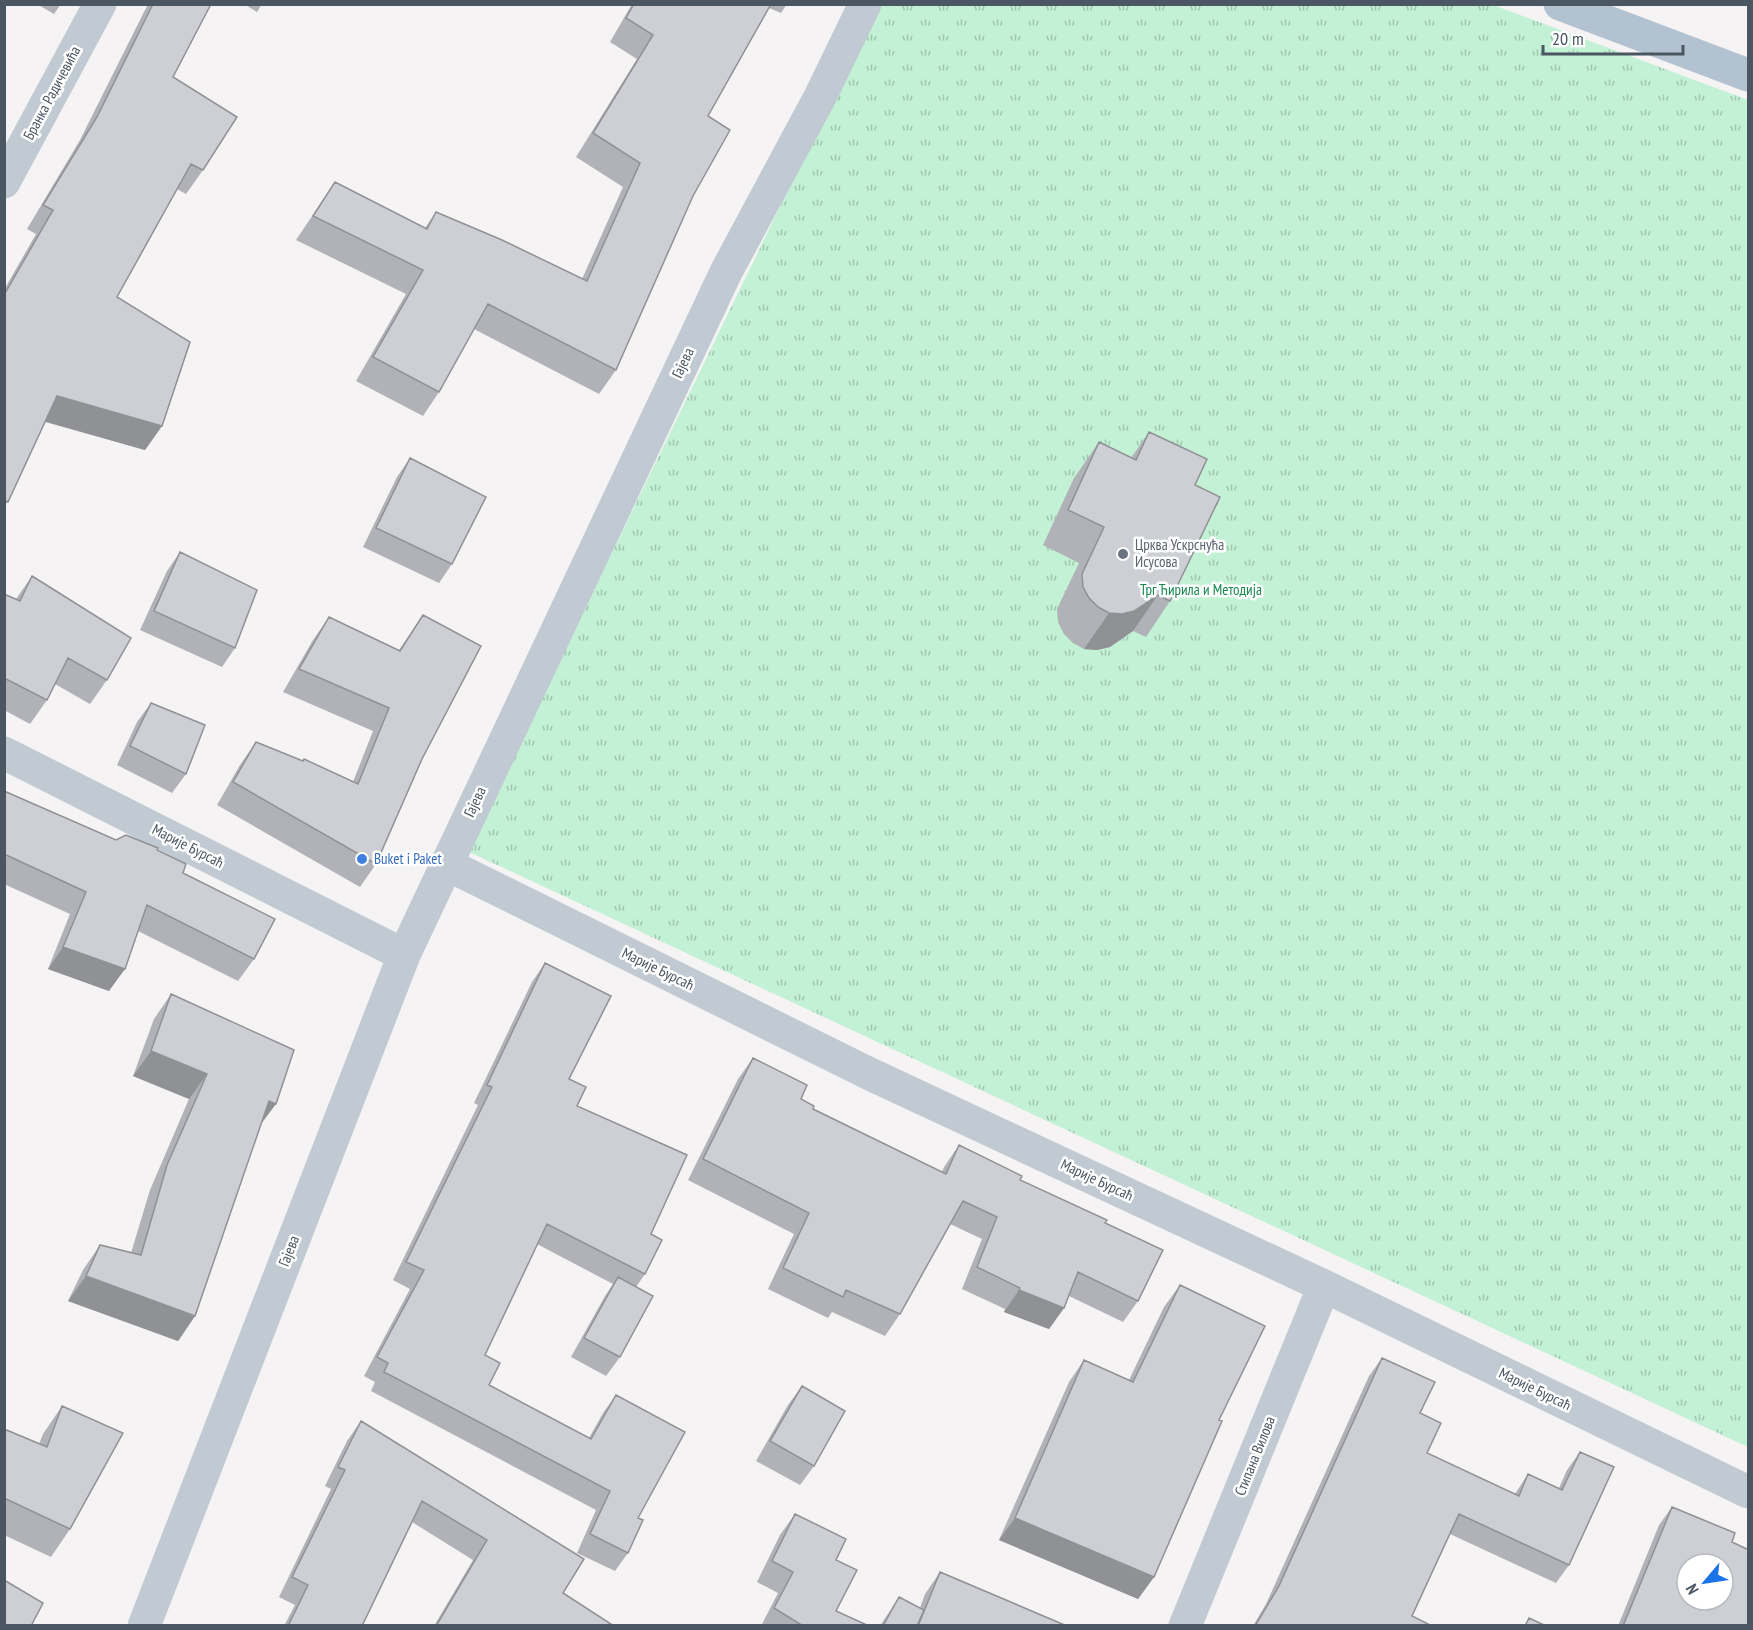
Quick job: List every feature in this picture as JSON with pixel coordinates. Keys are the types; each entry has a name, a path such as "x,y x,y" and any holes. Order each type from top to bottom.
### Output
{"main road":[{"path":"1560,4 1749,75"}],"street":[{"name":"Бранка Радичевића","path":"4,182 100,4"},
{"name":"Гајева","path":"144,1626 404,955 726,272 821,95 865,4"},
{"name":"Марије Бурсаћ","path":"4,753 404,955"},
{"name":"Марије Бурсаћ","path":"446,864 870,1074 1324,1286 1749,1492"},
{"name":"Стипана Вилова","path":"1185,1626 1324,1286"}],"green space":[{"name":"Трг Ћирила и Методија","path":"878,5 1493,5 1748,100 1748,1447 467,851"}],"building":[{"path":"153,4 211,4 173,77 237,117 203,170 191,164 117,297 190,342 162,426 57,396 8,502 4,500 4,295 53,210 43,205 97,117"},
{"path":"634,4 771,4 708,116 730,130 693,196 616,370 488,304 439,392 373,357 423,270 313,216 335,182 427,229 436,212 502,240 587,281 640,163 593,133 653,35 626,18"},
{"name":"Црква Ускрснућа Исусова","path":"1149,432 1207,459 1195,485 1220,497 1170,601 1158,595 1134,611 1122,614 1109,613 1089,598 1083,587 1082,574 1104,527 1068,510 1099,442 1136,460"},
{"path":"410,458 486,497 452,564 376,528"},
{"path":"180,552 257,590 235,648 154,611"},
{"path":"32,576 131,638 107,680 68,658 47,700 4,678 4,594 20,601"},
{"path":"423,615 481,646 422,759 376,864 233,782 256,742 303,761 304,759 358,784 389,708 299,669 329,617 400,651"},
{"path":"151,703 205,725 186,774 130,746"},
{"path":"4,791 116,840 126,835 158,848 157,850 186,864 183,873 275,919 254,959 147,905 125,969 63,947 86,892 4,854"},
{"path":"545,963 611,996 569,1079 586,1087 577,1106 687,1155 651,1234 662,1240 645,1274 547,1224 485,1355 500,1363 489,1385 591,1439 616,1395 685,1432 638,1518 643,1520 628,1553 590,1534 610,1491 384,1372 388,1363 377,1357 424,1270 406,1262 492,1087 487,1085"},
{"path":"171,994 294,1050 276,1104 269,1101 195,1316 86,1276 100,1245 141,1255 167,1165 207,1074 151,1051"},
{"path":"753,1058 807,1085 801,1099 814,1106 813,1109 946,1174 959,1145 1022,1176 1020,1180 1107,1220 1105,1223 1163,1250 1138,1301 1078,1272 1064,1308 1019,1290 1020,1288 977,1267 997,1217 963,1201 900,1314 846,1290 843,1297 783,1268 809,1213 703,1159"},
{"path":"618,1277 653,1296 620,1357 584,1338"},
{"path":"1180,1285 1265,1326 1219,1420 1222,1421 1154,1577 1015,1518 1084,1360 1133,1382"},
{"path":"1382,1358 1435,1382 1420,1413 1441,1423 1427,1453 1519,1496 1528,1474 1562,1490 1580,1452 1614,1467 1569,1565 1459,1514 1412,1616 1432,1626 1255,1626 1279,1586"},
{"path":"802,1386 845,1411 814,1466 770,1441"},
{"path":"62,1406 123,1433 70,1529 4,1498 4,1429 47,1447"},
{"path":"361,1421 584,1559 563,1593 614,1626 436,1626 487,1540 422,1501 362,1626 288,1626 308,1585 292,1577 345,1470 338,1467"},
{"path":"1672,1507 1735,1533 1732,1542 1749,1550 1749,1626 1623,1626"},
{"path":"795,1514 846,1539 836,1560 857,1570 836,1611 869,1626 803,1626 774,1608 793,1572 772,1561"},
{"path":"940,1572 1067,1626 918,1626"},
{"path":"4,1580 43,1603 31,1626 4,1626"},
{"path":"899,1597 924,1610 917,1626 883,1626"},
{"path":"1529,1618 1546,1626 1525,1626"}],"place":[{"name":"Црква Ускрснућа Исусова","path":"1123,554"},
{"name":"Buket i Paket","path":"362,859"}]}
